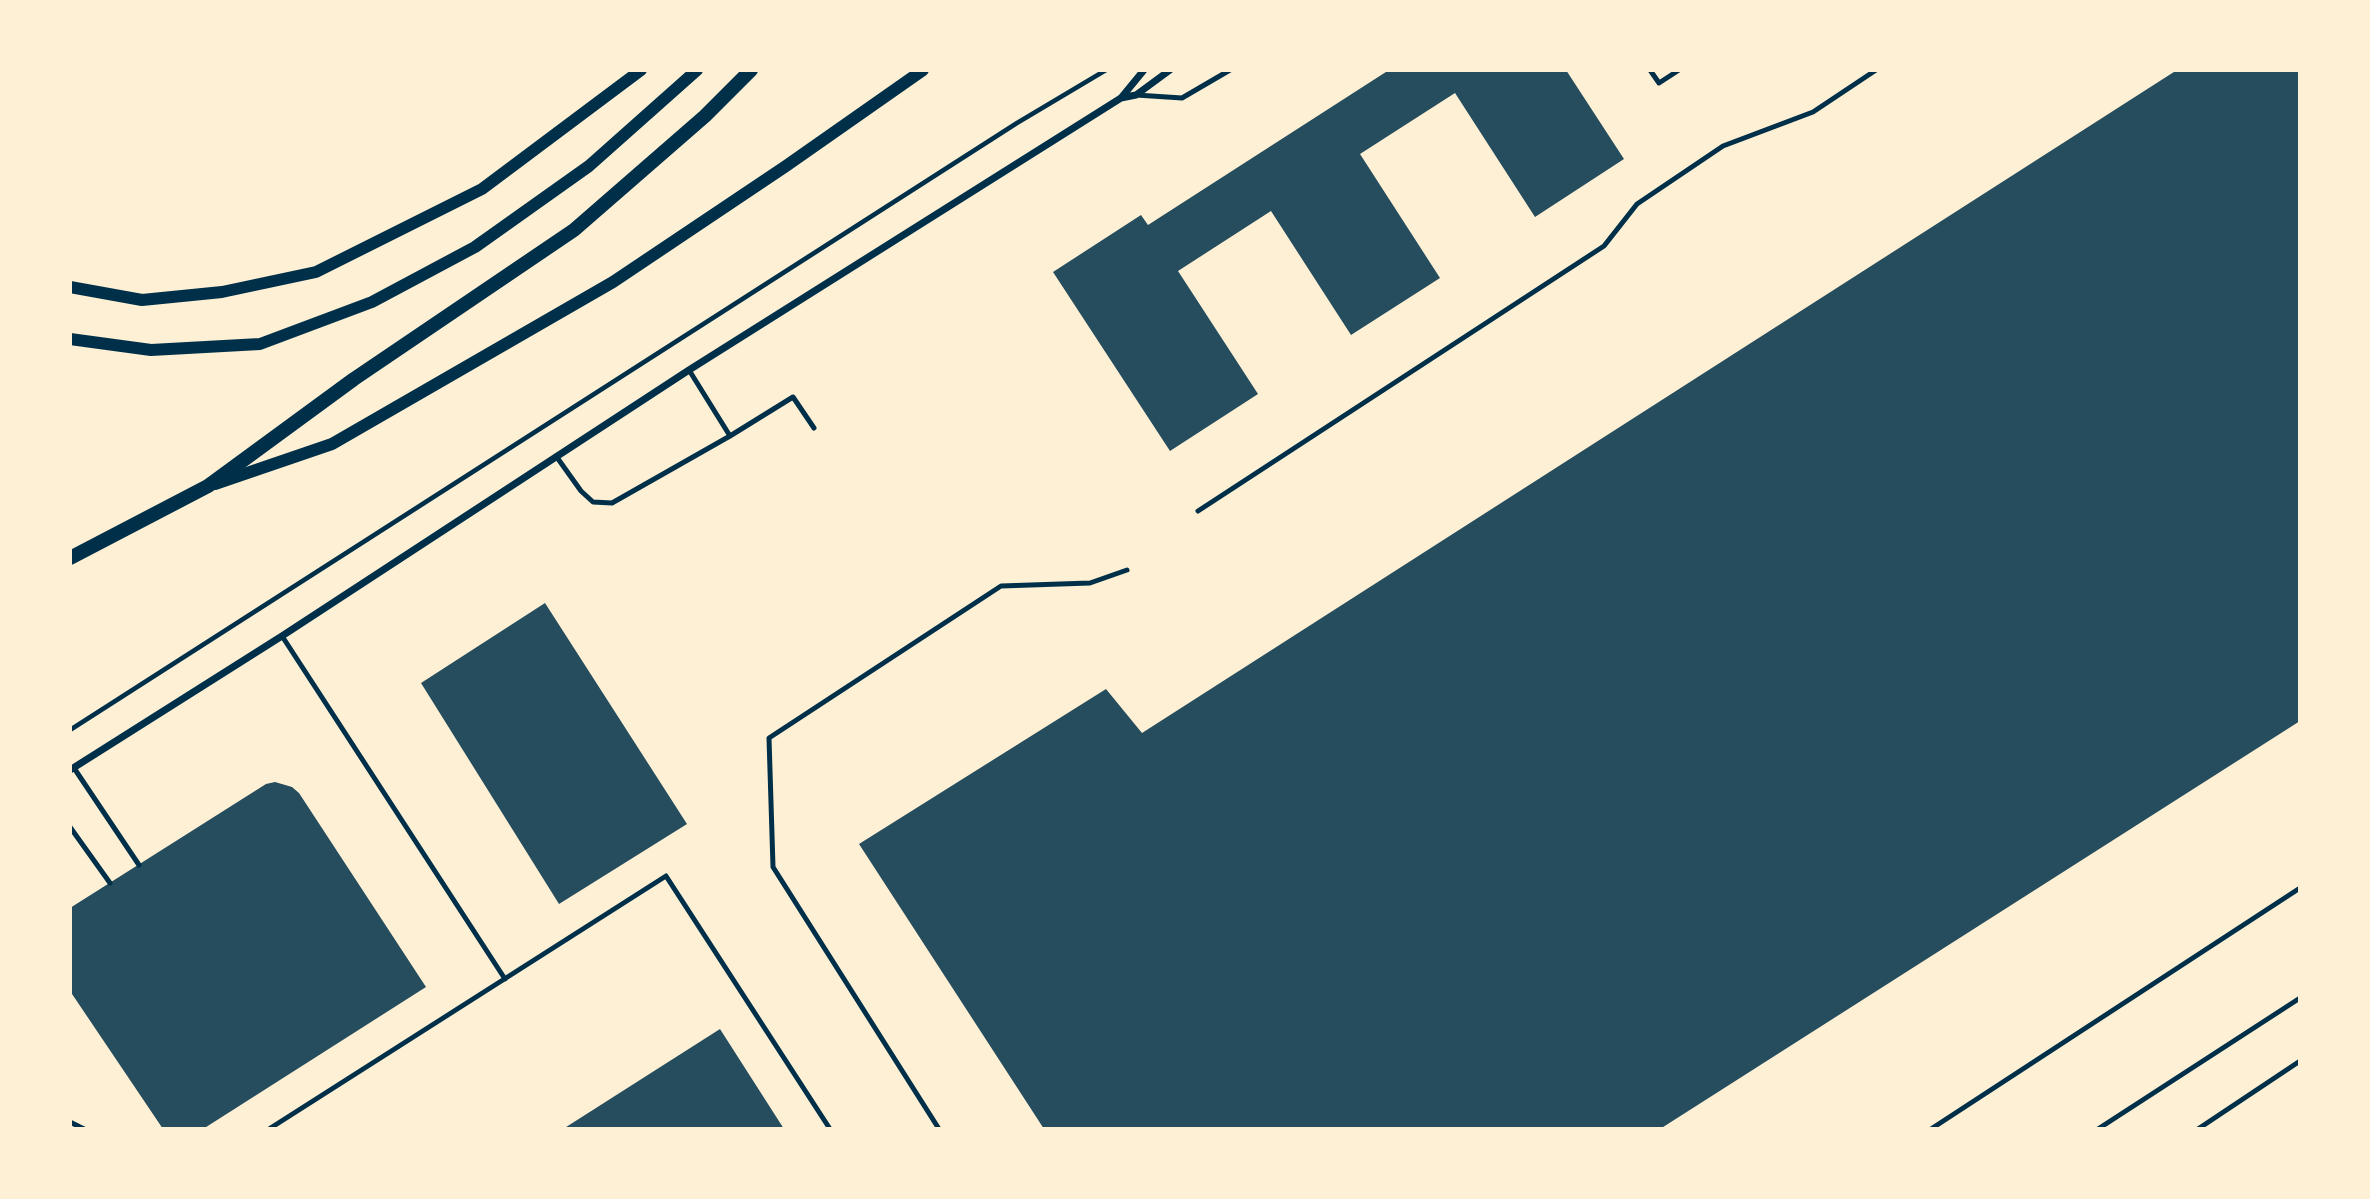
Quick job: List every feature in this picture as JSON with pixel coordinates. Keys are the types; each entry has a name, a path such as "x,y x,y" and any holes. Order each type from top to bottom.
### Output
{"main road":[{"path":"70,558 208,486 354,379 574,230 705,116 751,70"}],"street":[{"path":"70,287 142,300 222,292 316,272 482,189 641,70"},
{"path":"70,339 151,350 260,344 372,302 475,247 589,166 697,70"},
{"path":"208,486 332,444 613,282 923,70"},
{"path":"72,769 282,636 689,370 1121,98 1144,70"},
{"path":"1121,98 1136,95 1170,70"}],"lane":[{"path":"1136,95 1182,98 1230,70"},
{"path":"1650,70 1659,83 1679,70"},
{"path":"1198,511 1604,246 1636,204 1723,146 1813,111 1876,70"},
{"path":"689,370 730,436"},
{"path":"556,456 581,491 593,502 612,503 793,397 814,428"},
{"path":"939,1129 774,867 769,738 1001,586 1090,583 1127,569"},
{"path":"282,636 505,979"},
{"path":"72,769 139,864"},
{"path":"70,827 110,883"},
{"path":"269,1129 666,876 830,1129"},
{"path":"1931,1129 2300,888"},
{"path":"2098,1129 2300,998"},
{"path":"2198,1129 2300,1061"},
{"path":"70,1122 84,1129"}],"path":[{"path":"70,730 1017,123 1106,70"}],"building":[{"path":"1389,70 1566,70 1624,159 1535,217 1455,93 1360,154 1440,278 1351,335 1271,211 1178,271 1258,394 1170,451 1053,272 1141,215 1148,225"},
{"path":"2177,70 2300,70 2300,721 1660,1129 1044,1129 859,844 1106,689 1142,733"},
{"path":"545,603 687,824 559,904 421,683"},
{"path":"275,782 292,787 299,793 426,987 203,1129 163,1129 70,991 70,908 266,784"},
{"path":"720,1029 784,1129 563,1129"}]}
